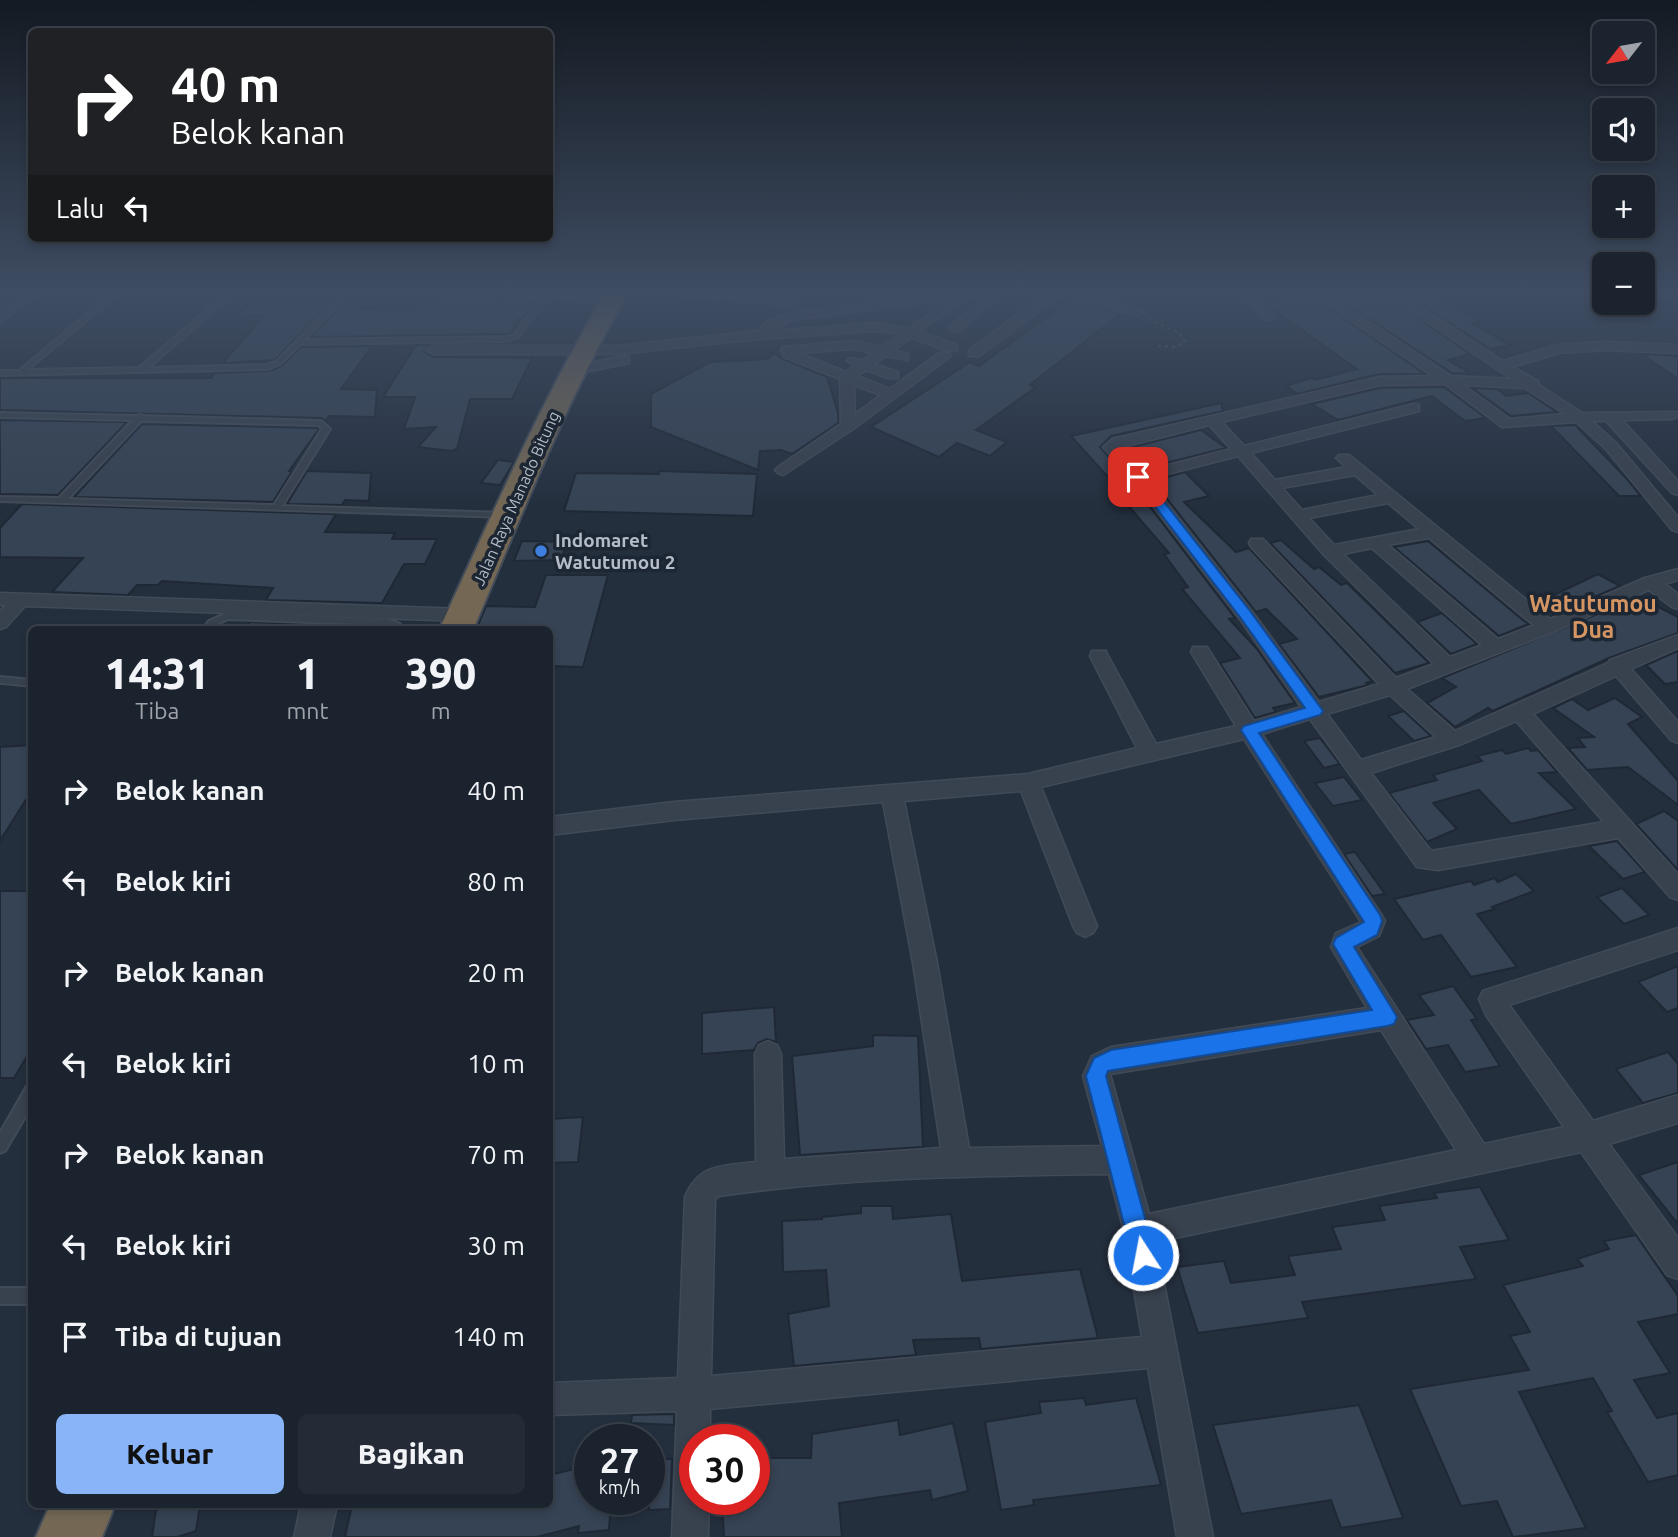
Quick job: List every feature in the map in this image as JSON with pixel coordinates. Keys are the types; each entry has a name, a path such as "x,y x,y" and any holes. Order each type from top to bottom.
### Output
{"highway":[{"name":"Jalan Raya Manado Bitung","path":"460,623 538,445 578,364"},
{"path":"69,1537 82,1508"}],"street":[{"path":"815,364 892,395"},
{"path":"860,364 893,375"},
{"path":"783,470 933,364"},
{"path":"1423,364 1507,424 1579,416 1676,417"},
{"path":"1503,365 1507,364"},
{"path":"847,377 864,365"},
{"path":"1503,365 1579,416 1611,446 1678,527"},
{"path":"847,377 848,426"},
{"path":"1532,384 1448,380 1380,381 1113,443 1110,447 1138,477 1245,614 1423,858 1429,862 1623,828"},
{"path":"1138,477 1414,408"},
{"path":"1609,415 1678,490"},
{"path":"1213,421 1330,551 1448,666"},
{"path":"1344,457 1549,626"},
{"path":"1271,485 1358,470"},
{"path":"1299,515 1392,498"},
{"path":"1330,551 1433,531"},
{"path":"1375,542 1497,648"},
{"path":"1257,543 1393,687 1452,740"},
{"path":"553,826 674,811 1028,782 1151,755 1249,730 1393,687 1497,648 1651,582 1678,574"},
{"path":"1651,582 1678,603"},
{"path":"0,599 439,612 460,623"},
{"path":"0,623 20,600"},
{"path":"1356,769 1452,740 1521,714 1617,665 1678,641"},
{"path":"1200,652 1373,921 1370,929 1342,944 1477,1158"},
{"path":"1098,656 1151,755"},
{"path":"1617,665 1678,735"},
{"path":"1521,714 1678,890"},
{"path":"1028,782 1085,926"},
{"path":"892,794 925,963 957,1163"},
{"path":"1678,939 1503,993 1492,999 1495,1007 1678,1264"},
{"path":"1195,1537 1139,1231 1096,1076 1101,1065 1111,1060 1387,1017"},
{"path":"768,1054 770,1174"},
{"path":"1139,1231 1589,1136 1678,1109"},
{"path":"690,1537 692,1394 700,1197 704,1189 714,1182 770,1174 957,1163 1120,1160"},
{"path":"553,1399 692,1394 1160,1350"},
{"path":"312,1537 317,1508"}],"lane":[{"path":"20,373 31,364"},
{"path":"141,370 148,364"},
{"path":"0,373 268,367 276,364"},
{"path":"0,415 323,424 326,429 277,507"},
{"path":"62,500 139,417"},
{"path":"0,499 508,515"},
{"path":"209,626 227,616 388,622 397,626"},
{"path":"3,680 28,683"},
{"path":"0,1146 28,1098"},
{"path":"0,1296 28,1296"}],"building":[{"path":"284,364 359,364 341,389 377,390 375,417 329,416 326,421 321,418 0,410 0,378 211,378 215,373 269,371"},
{"path":"404,364 529,364 512,399 470,399 457,449 451,451 418,447 436,427 404,429 415,397 383,397"},
{"path":"707,364 795,364 827,377 838,413 838,423 792,454 781,450 760,451 758,470 651,427 651,394"},
{"path":"967,364 979,366 982,364 1057,364 1030,385 1036,387 976,430 1007,442 990,456 957,443 939,457 871,427"},
{"path":"1350,364 1410,364 1425,374 1379,374 1297,394 1286,386 1311,378 1315,380 1357,369"},
{"path":"1438,364 1454,364 1471,374 1452,373"},
{"path":"1656,364 1678,364 1678,379"},
{"path":"1444,387 1486,418 1465,421 1432,396 1338,420 1312,404 1380,388"},
{"path":"1472,388 1497,389 1506,396 1528,393 1557,412 1511,416"},
{"path":"1221,403 1223,411 1111,436 1100,447 1131,482 1235,618 1229,619 1257,649 1295,703 1273,708 1276,712 1255,718 1220,663 1240,658 1182,589 1188,587 1164,554 1169,553 1120,496 1124,495 1071,436"},
{"path":"0,420 127,422 58,495 0,494"},
{"path":"142,424 319,429 289,471 292,471 273,502 74,497"},
{"path":"1575,425 1641,496 1619,496 1551,426"},
{"path":"1201,430 1226,448 1142,469 1124,449"},
{"path":"498,460 514,462 500,485 481,483"},
{"path":"307,471 371,473 369,501 345,500 342,505 287,504"},
{"path":"659,471 757,474 753,516 564,511 576,473 659,474"},
{"path":"1185,472 1209,496 1184,502 1236,552 1249,548 1372,681 1366,683 1368,685 1319,697 1279,644 1297,639 1266,609 1256,612 1153,481"},
{"path":"22,504 336,514 325,532 395,533 392,539 437,539 425,564 404,564 382,603 266,600 273,588 162,581 158,585 137,585 128,595 52,592 83,558 0,557 0,528"},
{"path":"1281,540 1314,569 1319,567 1341,585 1347,583 1429,663 1395,673 1270,543"},
{"name":"Indomaret Watutumou 2","path":"522,541 567,542 561,560 514,561"},
{"path":"1428,541 1529,624 1499,636 1394,547"},
{"path":"1598,574 1620,586 1550,616 1535,604"},
{"path":"546,575 608,575 583,667 553,666 553,626 478,626 486,606 535,607"},
{"path":"1639,597 1678,617 1678,633 1609,658 1493,711 1488,708 1455,727 1427,703 1456,687 1442,678"},
{"path":"1442,613 1477,644 1451,654 1417,622"},
{"path":"250,622 353,626 248,626"},
{"path":"1678,651 1678,682 1665,684 1646,665"},
{"path":"1615,698 1642,717 1628,724 1678,781 1678,805 1628,767 1587,770 1568,748 1585,747 1578,738 1594,737 1553,708 1572,699 1588,710"},
{"path":"1404,711 1431,736 1414,741 1388,716"},
{"path":"1320,738 1340,764 1324,768 1304,741"},
{"path":"28,745 28,796 0,841 0,747"},
{"path":"1528,748 1531,751 1538,750 1557,772 1539,773 1576,809 1511,824 1479,790 1433,803 1457,829 1427,842 1389,793 1437,780 1433,775 1482,761 1477,756 1502,750 1506,754"},
{"path":"1344,777 1362,800 1333,806 1315,783"},
{"path":"1664,811 1678,821 1678,870 1636,824"},
{"path":"1617,841 1645,872 1623,879 1589,846"},
{"path":"1355,852 1385,894 1372,896 1344,854"},
{"path":"1516,874 1534,891 1477,914 1517,967 1471,977 1441,935 1423,940 1394,899 1471,881 1474,885 1494,878 1498,882"},
{"path":"1622,888 1649,915 1624,924 1597,897"},
{"path":"0,891 28,891 28,1055 14,1078 0,1078"},
{"path":"1678,966 1678,1008 1667,1012 1638,982"},
{"path":"1453,986 1477,1019 1471,1020 1500,1066 1465,1072 1448,1045 1426,1049 1407,1020 1434,1015 1419,995"},
{"path":"774,1007 776,1042 767,1039 758,1043 754,1050 702,1054 702,1013"},
{"path":"873,1035 918,1036 923,1147 800,1155 792,1056 873,1046"},
{"path":"1668,1052 1678,1064 1678,1093 1643,1103 1616,1069"},
{"path":"583,1117 578,1162 553,1163 553,1119"},
{"path":"1678,1162 1678,1224 1639,1175"},
{"path":"1480,1187 1509,1240 1460,1247 1476,1279 1302,1302 1308,1318 1198,1333 1177,1267 1224,1261 1231,1283 1295,1275 1288,1256 1341,1249 1332,1227 1385,1220 1379,1206 1437,1198 1434,1193"},
{"path":"861,1206 892,1206 893,1219 951,1214 962,1281 1080,1269 1098,1338 981,1349 979,1338 913,1340 916,1355 794,1366 788,1314 829,1306 826,1270 783,1272 782,1221 861,1213"},
{"path":"1636,1235 1678,1296 1678,1314 1638,1322 1670,1373 1634,1380 1657,1418 1678,1413 1678,1475 1648,1482 1607,1412 1612,1411 1593,1378 1519,1392 1586,1528 1513,1537 1497,1501 1461,1506 1410,1389 1529,1370 1510,1336 1530,1332 1503,1285 1583,1266 1577,1259 1609,1249 1604,1241"},
{"path":"1084,1398 1086,1405 1136,1398 1161,1485 1033,1500 1034,1505 1001,1510 985,1422 1041,1413 1039,1402"},
{"path":"1359,1405 1403,1518 1341,1528 1331,1500 1241,1514 1213,1425"},
{"path":"674,1414 674,1425 631,1423 632,1415"},
{"path":"898,1420 900,1435 953,1423 968,1491 932,1500 930,1490 839,1503 842,1537 724,1537 723,1515 770,1515 770,1458 811,1458 812,1434"},
{"path":"665,1459 672,1459 670,1509 665,1509"},
{"path":"574,1469 574,1515 610,1515 609,1530 578,1533 579,1526 537,1537 345,1537 351,1508 553,1508 553,1474"},
{"path":"200,1508 196,1531 177,1537 152,1537 156,1510"}],"place":[{"name":"Indomaret Watutumou 2","path":"541,551"}],"district":[{"name":"Watutumou Dua","path":"1593,617"}],"route":[{"path":"1138,477 1245,614 1315,711 1249,730 1373,921 1370,929 1342,944 1387,1017 1111,1060 1101,1065 1096,1076 1133,1208 1143,1255"}]}
